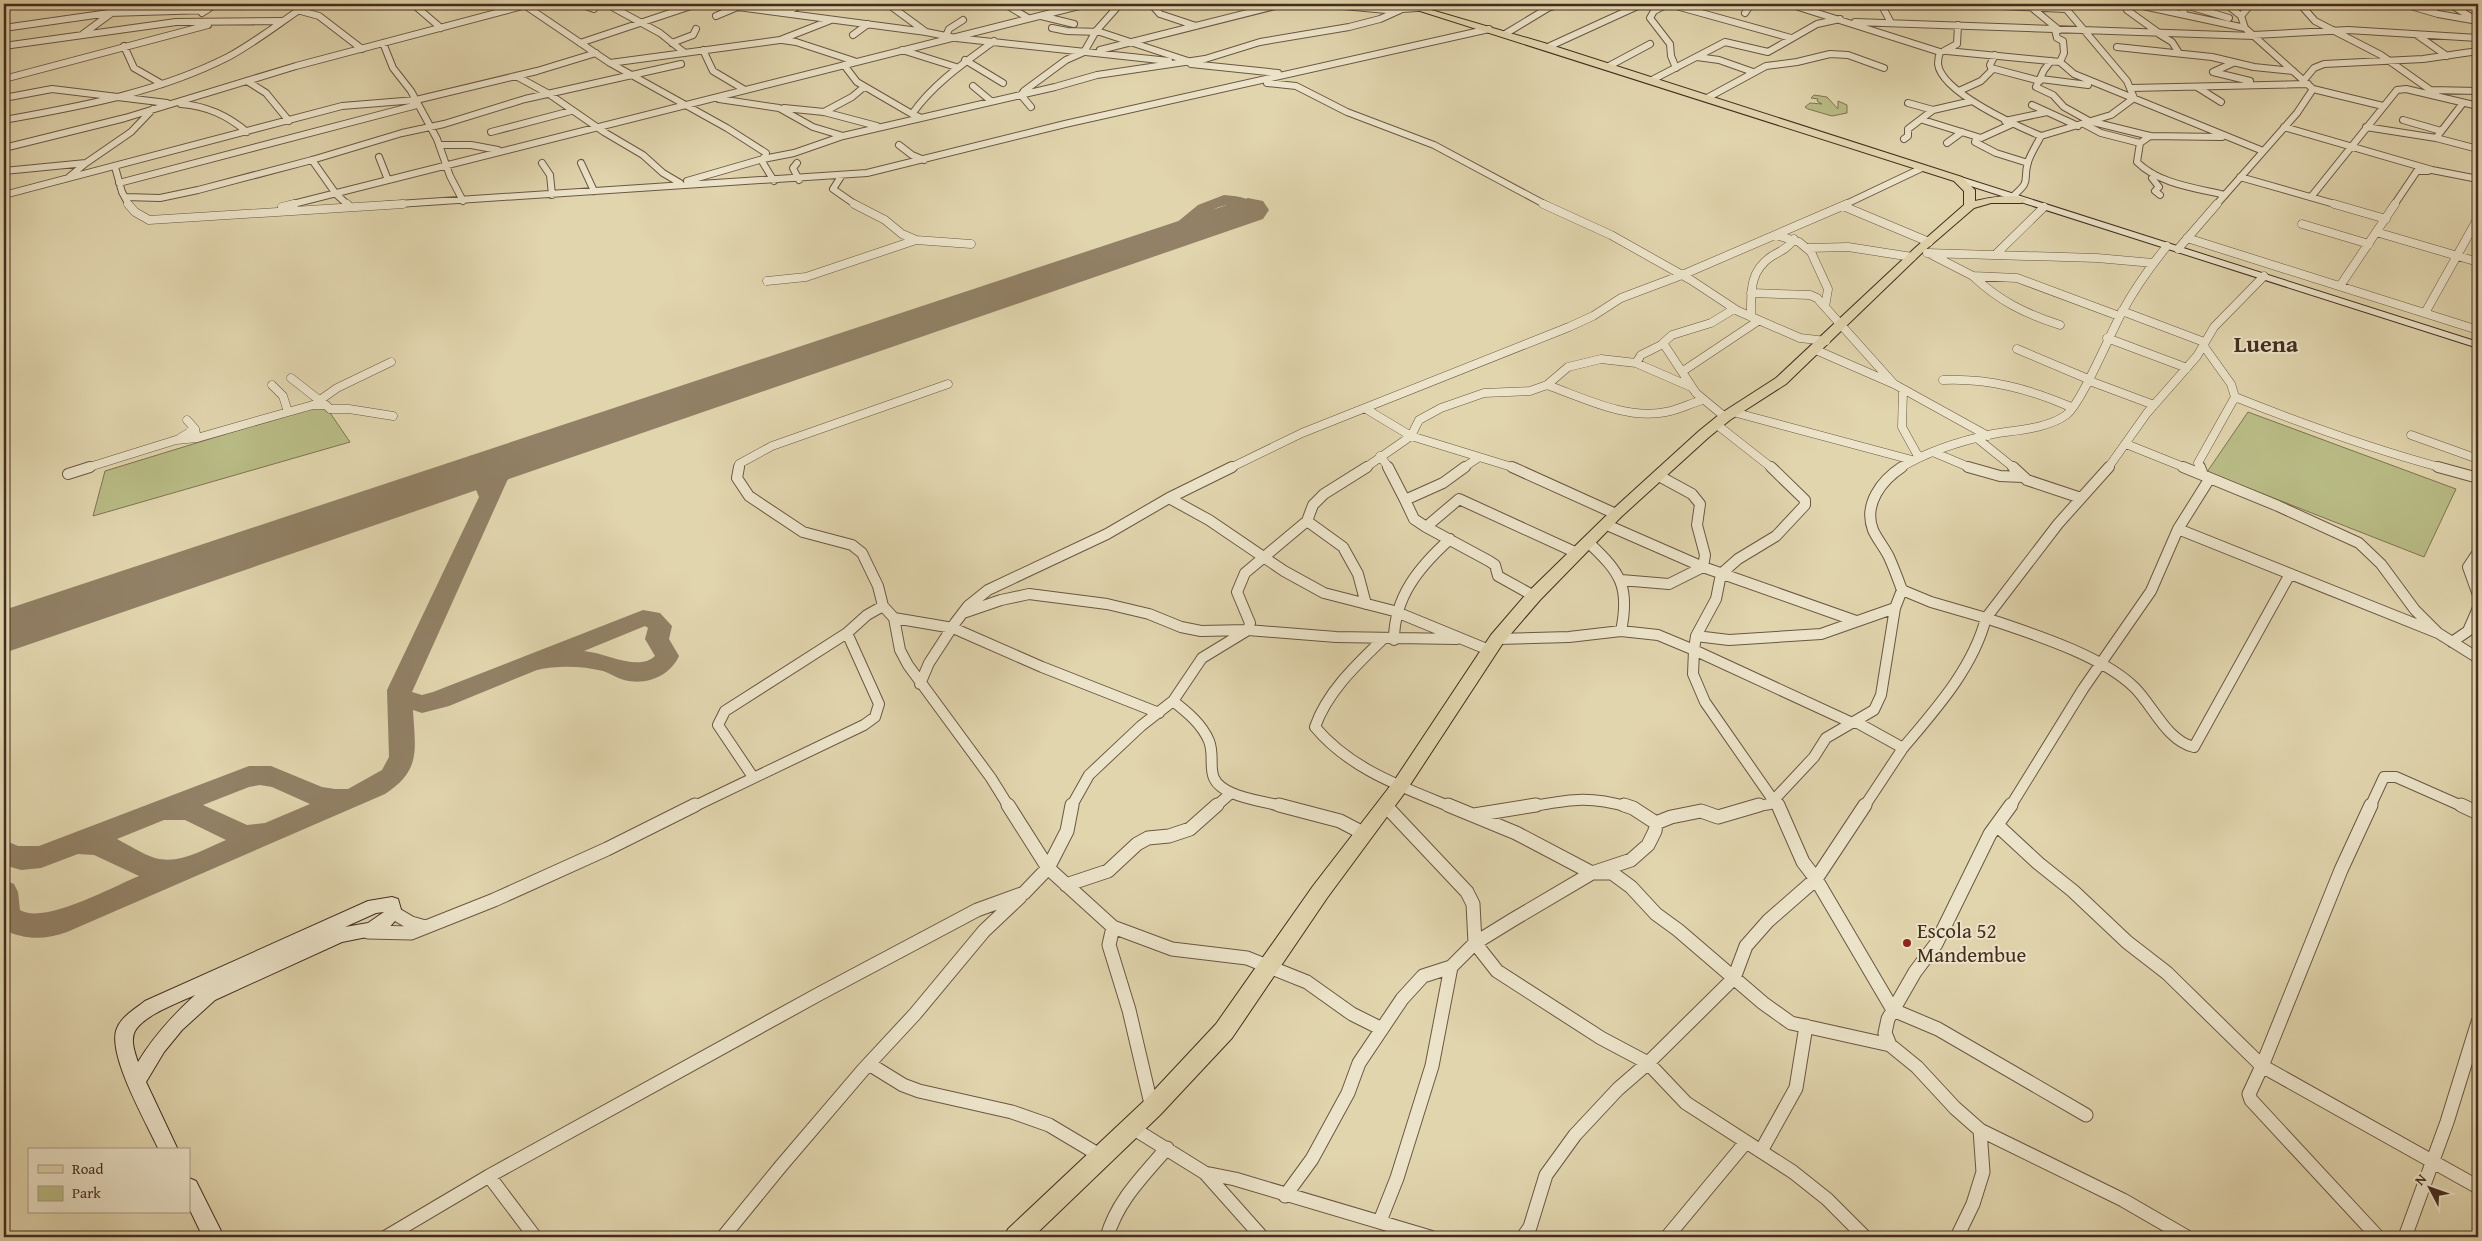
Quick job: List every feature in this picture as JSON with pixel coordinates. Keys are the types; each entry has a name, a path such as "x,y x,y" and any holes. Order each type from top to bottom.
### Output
{"main road":[{"path":"1401,7 1416,6 1609,66 2478,345"},
{"path":"1958,179 1969,190 1970,206"},
{"path":"1016,1237 1152,1108 1224,1031 1363,833 1400,786 1493,644 1534,596 1611,519 1725,418 1781,381 1822,346 1970,206 1990,200 2017,198"},
{"path":"136,1082 158,1046 176,1024 209,994 340,935 381,925 394,913 392,904 374,906 151,1007 128,1025 124,1032 123,1040 136,1082 169,1148"},
{"path":"190,1190 214,1237"}],"street":[{"path":"4,7 26,4"},
{"path":"83,34 109,13 124,4"},
{"path":"189,21 216,4"},
{"path":"4,120 119,98 197,72 230,56 308,4"},
{"path":"415,4 441,28"},
{"path":"4,148 172,104 383,43 530,4"},
{"path":"580,4 594,9"},
{"path":"621,4 614,8 641,22 685,53"},
{"path":"580,43 697,4"},
{"path":"715,4 926,32 956,38 1095,52 1239,71 1289,74"},
{"path":"786,13 802,4"},
{"path":"888,4 926,32"},
{"path":"1006,4 1028,18"},
{"path":"254,214 684,104 956,38 1080,4 1087,4"},
{"path":"1022,95 1066,60 1084,52 1096,31 1120,4"},
{"path":"1151,4 1160,14 1197,26"},
{"path":"1095,52 1283,4"},
{"path":"1322,4 1401,7"},
{"path":"1505,34 1548,8 1561,4"},
{"path":"1676,68 1672,62 1670,44 1650,18 1654,11 1669,4 1684,6 1791,38"},
{"path":"1745,13 1751,4"},
{"path":"1789,4 1855,22 1890,21 2082,31 2253,35 2331,30 2478,38"},
{"path":"1881,4 1890,21"},
{"path":"1955,4 2030,7 2064,6 2082,31 2131,88 2134,98"},
{"path":"2126,4 2128,10 2172,42 2178,53"},
{"path":"2134,4 2242,22"},
{"path":"2184,13 2182,4 2242,22"},
{"path":"2226,4 2253,35 2313,89 2383,106"},
{"path":"2242,22 2251,4"},
{"path":"2300,4 2316,21 2390,62 2441,97"},
{"path":"2404,4 2438,14 2478,21"},
{"path":"2450,4 2478,21"},
{"path":"523,5 610,63 762,150 766,153 763,163 774,181"},
{"path":"1625,5 1654,11"},
{"path":"1810,9 1817,5"},
{"path":"1548,47 1637,6"},
{"path":"516,76 549,94 644,156 663,173 681,184 763,159 794,153 843,136 919,117 1022,95 1097,75 1191,62 1267,40 1323,31 1380,18 1401,7"},
{"path":"2030,7 2057,30 2057,38 2063,41 2065,50 2060,62"},
{"path":"716,16 736,8"},
{"path":"4,28 109,13 207,10"},
{"path":"297,10 319,16 362,49"},
{"path":"138,12 147,25"},
{"path":"1041,15 1074,24"},
{"path":"1725,42 1768,52 1822,22 1841,19"},
{"path":"4,79 225,20"},
{"path":"780,40 831,20"},
{"path":"946,36 950,29 963,20"},
{"path":"4,46 147,25 189,21 283,21"},
{"path":"1855,22 1864,28 1940,52 1947,51 2060,62 2074,74 2263,151"},
{"path":"852,35 868,24"},
{"path":"1947,51 1957,44 1958,25"},
{"path":"1052,28 1067,31 1096,31 1191,62"},
{"path":"672,43 693,35 696,29"},
{"path":"115,167 119,183 132,210 140,217 150,220 552,195 681,184 799,180 842,175 926,160 1065,124 1489,29"},
{"path":"1323,31 1336,38"},
{"path":"912,114 927,92 965,60 996,42 1003,34"},
{"path":"2415,34 2447,56"},
{"path":"1652,80 1735,36"},
{"path":"706,49 713,40"},
{"path":"610,63 780,40 796,42 858,62"},
{"path":"383,43 393,68 417,102 428,127 439,145 446,166 463,201"},
{"path":"1038,55 1048,47 1060,43"},
{"path":"1609,66 1650,44"},
{"path":"124,46 134,68 162,84"},
{"path":"2117,47 2167,54 2178,53 2293,71"},
{"path":"706,49 713,71 745,90"},
{"path":"902,50 921,57 936,58 956,67"},
{"path":"2306,82 2314,68 2324,64 2390,62 2478,51"},
{"path":"1940,52 1938,58 1940,66 1959,91 1972,101 2012,124 2042,136 2092,122 2118,111 2134,98"},
{"path":"119,183 596,53"},
{"path":"1706,98 1766,66 1797,62 1830,54 1848,55 1884,68"},
{"path":"1959,91 1981,81 1992,71 1990,68 1995,55"},
{"path":"1696,57 1719,60 1753,72"},
{"path":"965,60 1003,83"},
{"path":"2051,61 2043,70 2041,80 2036,87 2053,95 2064,107 2092,122 2150,136 2228,137"},
{"path":"2233,63 2213,72 2261,83"},
{"path":"125,197 160,198 312,160 549,94 681,64"},
{"path":"844,65 854,80 864,87 919,117"},
{"path":"1990,68 2041,80 2104,87"},
{"path":"247,81 266,93 289,121"},
{"path":"1259,82 1293,84 1347,112 1434,145 1523,195 1606,233 1682,276 1734,309 1822,346 1988,436"},
{"path":"2131,88 2306,82"},
{"path":"973,86 991,101"},
{"path":"2197,86 2221,102"},
{"path":"824,112 864,87"},
{"path":"4,98 52,89 210,109 230,117 248,132"},
{"path":"1656,823 1671,817 1701,811 1718,817 1754,806 1770,804 1814,757 1826,738 1874,710 1881,695 1896,608 1902,590 1887,553 1875,534 1870,519 1874,497 1887,478 1915,458 1988,436 2021,430 2066,414 2088,379 2120,313 2153,263 2187,238 2305,103 2313,89"},
{"path":"2311,197 2366,126 2400,89 2478,106"},
{"path":"2430,90 2478,91"},
{"path":"1022,95 1031,107"},
{"path":"710,98 779,108 824,112 881,127"},
{"path":"1908,104 1933,110 1972,101"},
{"path":"4,195 342,106 417,102"},
{"path":"2436,138 2464,102"},
{"path":"2032,105 2101,133 2140,143"},
{"path":"779,108 813,127 843,136"},
{"path":"66,180 126,135 153,109"},
{"path":"491,132 571,110"},
{"path":"1904,139 1908,136 1908,129 1933,110"},
{"path":"2005,120 2047,112"},
{"path":"1922,120 1982,138 2012,124"},
{"path":"2403,120 2441,131"},
{"path":"2366,126 2436,138 2478,150"},
{"path":"2284,127 2432,170 2478,179"},
{"path":"1947,143 1962,132"},
{"path":"2017,198 2028,178 2028,164 2042,136"},
{"path":"2150,136 2140,143 2137,163 2155,175 2225,195"},
{"path":"1977,137 1975,142 1982,148 2028,164"},
{"path":"439,145 471,145 502,151"},
{"path":"898,145 912,155 926,160"},
{"path":"379,157 388,180"},
{"path":"312,160 336,194 350,207"},
{"path":"542,163 550,175 552,195"},
{"path":"581,163 594,191"},
{"path":"796,163 793,168 799,180"},
{"path":"4,170 86,164"},
{"path":"920,684 929,663 962,613 988,590 1107,534 1169,498 1302,433 1569,327 1593,316 1621,298 1682,276 1878,191 1922,168"},
{"path":"2340,286 2417,171 2432,170"},
{"path":"842,175 833,189 835,192 863,210 886,220 902,234 916,240 970,244"},
{"path":"2155,175 2152,178 2159,187 2155,191 2160,195"},
{"path":"2240,177 2386,219"},
{"path":"1843,206 1922,251 1973,276 2001,302 2030,315 2060,325"},
{"path":"1995,255 2044,207"},
{"path":"2424,313 2478,218"},
{"path":"2302,224 2369,244"},
{"path":"2376,232 2478,262"},
{"path":"1776,234 1794,239 1808,248 1828,289 1825,307"},
{"path":"2187,238 2478,330"},
{"path":"1755,319 1751,280 1761,265 1787,248 1794,239"},
{"path":"767,281 806,277 916,240"},
{"path":"1808,248 1843,246 1995,255 2097,258 2153,263"},
{"path":"1973,276 2016,278 2203,343 2231,384 2235,396 2198,463 2206,476"},
{"path":"1523,1237 1530,1227 1546,1175 1575,1135 1618,1089 1734,978 1746,946 1768,921 1816,879 1903,748 1922,726 1977,646 1986,618 2012,582 2081,498 2102,476 2154,404 2187,368 2203,343 2230,309 2264,276"},
{"path":"1751,293 1810,295 1817,298 1894,384"},
{"path":"1636,362 1637,358 1641,355 1663,344 1672,335 1711,323 1734,309"},
{"path":"1683,371 1736,337 1755,319"},
{"path":"2108,338 2187,368"},
{"path":"1663,344 1683,371 1691,387 1703,400 1725,418 1805,500 1805,505 1776,536 1738,560 1721,574 1716,599 1696,636 1694,650 1692,674 1705,702 1775,799 1803,862 1816,879 1893,1010 1938,1029 2086,1114"},
{"path":"2017,350 2154,404"},
{"path":"723,1237 984,931 1048,868 1067,831 1071,807 1089,775 1141,726 1173,701 1202,658 1248,630 1250,623 1236,592 1240,580 1262,556 1307,521 1313,504 1324,494 1360,472 1380,456 1411,436 1419,420 1423,417 1462,400 1498,391 1526,392 1548,385 1568,367 1577,363 1614,358 1636,362 1691,387"},
{"path":"68,474 196,434 288,412 316,402 336,388 391,362"},
{"path":"291,378 316,402 326,405 330,409 349,409 393,416"},
{"path":"1943,380 1965,378 2030,389 2071,407"},
{"path":"948,384 772,446 747,458 739,464 737,470 737,478 742,489 760,504 803,532 852,545 862,553 878,586 883,606 894,618 900,650 920,684 991,778 1048,868 1113,927 1172,948 1247,958 1307,982 1352,1014 1382,1029"},
{"path":"272,385 283,396 288,412"},
{"path":"1548,385 1598,404 1633,411 1662,414 1703,400"},
{"path":"1903,390 1902,427 1915,458"},
{"path":"2235,396 2300,423 2398,456 2478,478"},
{"path":"1366,409 1411,436 1512,467 1703,567 1856,621"},
{"path":"1725,418 1798,431 1915,458"},
{"path":"187,420 196,434"},
{"path":"2412,435 2478,459"},
{"path":"1978,439 2002,456 2023,477 2032,482 2081,498"},
{"path":"2126,444 2206,476 2359,543 2381,564 2415,610 2438,633"},
{"path":"1933,452 1991,476 2023,477"},
{"path":"1380,456 1394,476 1414,519 1489,561 1495,565 1498,576 1534,596"},
{"path":"1405,500 1443,483 1478,458"},
{"path":"1660,476 1692,494 1700,504 1697,525 1705,556 1703,567"},
{"path":"1890,1045 1885,1032 1888,1018 1902,998 1915,972 1936,944 1990,834 2022,790 2074,702 2151,591 2178,529 2206,476"},
{"path":"1169,498 1211,521 1262,556 1325,593 1395,612 1457,639"},
{"path":"1426,527 1459,499 1583,548 1611,563 1621,580 1627,597 1621,631"},
{"path":"1307,521 1343,547 1358,574 1366,604"},
{"path":"2178,529 2438,633 2478,658"},
{"path":"1450,539 1417,571 1395,612 1389,639 1342,680 1317,716 1315,727 1330,745 1345,757 1400,786 1516,833 1592,874 1612,873 1631,887 1656,914 1678,930 1763,1003 1791,1023 1890,1045 1917,1067 1955,1108 1980,1130 2123,1200 2187,1237"},
{"path":"2478,552 2468,567 2478,595"},
{"path":"1621,580 1669,584 1703,567"},
{"path":"1902,590 1931,602 1986,618 2058,645 2100,665 2134,687 2182,744 2194,747 2290,574"},
{"path":"962,613 1001,600 1029,594 1107,604 1149,614 1181,627 1201,631 1248,630 1389,639 1457,639 1493,644 1621,631 1658,635 1853,722 1903,748"},
{"path":"753,777 718,725 725,711 847,633 867,615 883,606"},
{"path":"1696,636 1729,640 1821,634 1896,608"},
{"path":"2452,642 2468,631 2478,608"},
{"path":"894,618 953,628 1042,667 1159,713"},
{"path":"361,931 411,933 494,900 607,850 753,777 864,725 875,717 878,704 847,633"},
{"path":"1173,701 1190,712 1196,720 1211,748 1210,771 1216,782 1231,793 1340,821 1363,833"},
{"path":"2378,1237 2251,1100 2249,1094 2341,870 2384,777 2396,777 2478,813"},
{"path":"1066,885 1108,870 1137,844 1148,838 1169,836 1190,829 1231,793"},
{"path":"1473,815 1583,798 1604,800 1633,808 1656,823"},
{"path":"1385,805 1466,892 1473,904 1475,943 1497,971 1601,1038 1648,1062 1686,1103 1793,1172 1827,1199 1866,1237"},
{"path":"1285,1196 1312,1159 1348,1093 1359,1063 1402,999 1423,976 1451,967 1475,943 1592,874 1631,860 1648,845 1655,831 1656,823"},
{"path":"1998,825 2127,942 2167,973 2262,1066 2433,1160 2478,1187"},
{"path":"386,1237 488,1176 914,943 977,910 1024,893"},
{"path":"394,913 411,923 425,927"},
{"path":"1113,927 1110,933 1109,945 1130,1010 1152,1108"},
{"path":"1380,1221 1397,1178 1432,1066 1451,967"},
{"path":"2404,1237 2447,1122 2478,1022"},
{"path":"1761,1151 1796,1088 1806,1026"},
{"path":"869,1064 904,1085 919,1091 1012,1112 1049,1125 1101,1156"},
{"path":"1131,1127 1205,1173 1262,1237"},
{"path":"1957,1237 1973,1204 1983,1172 1980,1130"},
{"path":"1667,1237 1746,1142"},
{"path":"1107,1237 1110,1224 1117,1209 1167,1148"},
{"path":"1205,1173 1235,1179 1285,1196 1380,1221 1430,1237"},
{"path":"488,1176 536,1237"}],"green space":[{"path":"1814,95 1827,97 1838,109 1838,101 1847,105 1847,113 1832,116 1808,109 1805,107 1810,103 1822,104 1817,101 1818,99 1811,98"},
{"path":"324,404 350,442 93,516 105,471"},
{"path":"2248,412 2456,489 2424,557 2207,472"}],"taxiway":[{"path":"1166,238 1204,208 1214,203 1224,200 1236,200 1247,206 1248,210"},
{"path":"399,690 497,481 506,468 531,453"},
{"path":"450,480 472,482 486,486 489,497"},
{"path":"399,690 402,698 422,704 440,699 643,618 652,619 660,626 657,639 667,656 665,661 656,668 638,673 625,671 607,663 582,659 556,658 533,662"},
{"path":"4,639 25,625"},
{"path":"4,892 6,916 12,920 30,926 57,923 376,787 391,777 402,758 399,690"},
{"path":"4,851 16,858 41,857 245,777 271,776 323,798 347,799"},
{"path":"166,810 183,809 191,811 247,836 264,834"},
{"path":"81,844 94,844 106,847 153,869 179,870"}],"runway":[{"path":"4,632 1248,210"}],"railway":[{"path":"2473,4 2478,7"}],"place":[{"name":"Escola 52 Mandembue","path":"1907,943"}],"district":[{"name":"Luena","path":"2266,344"}]}
